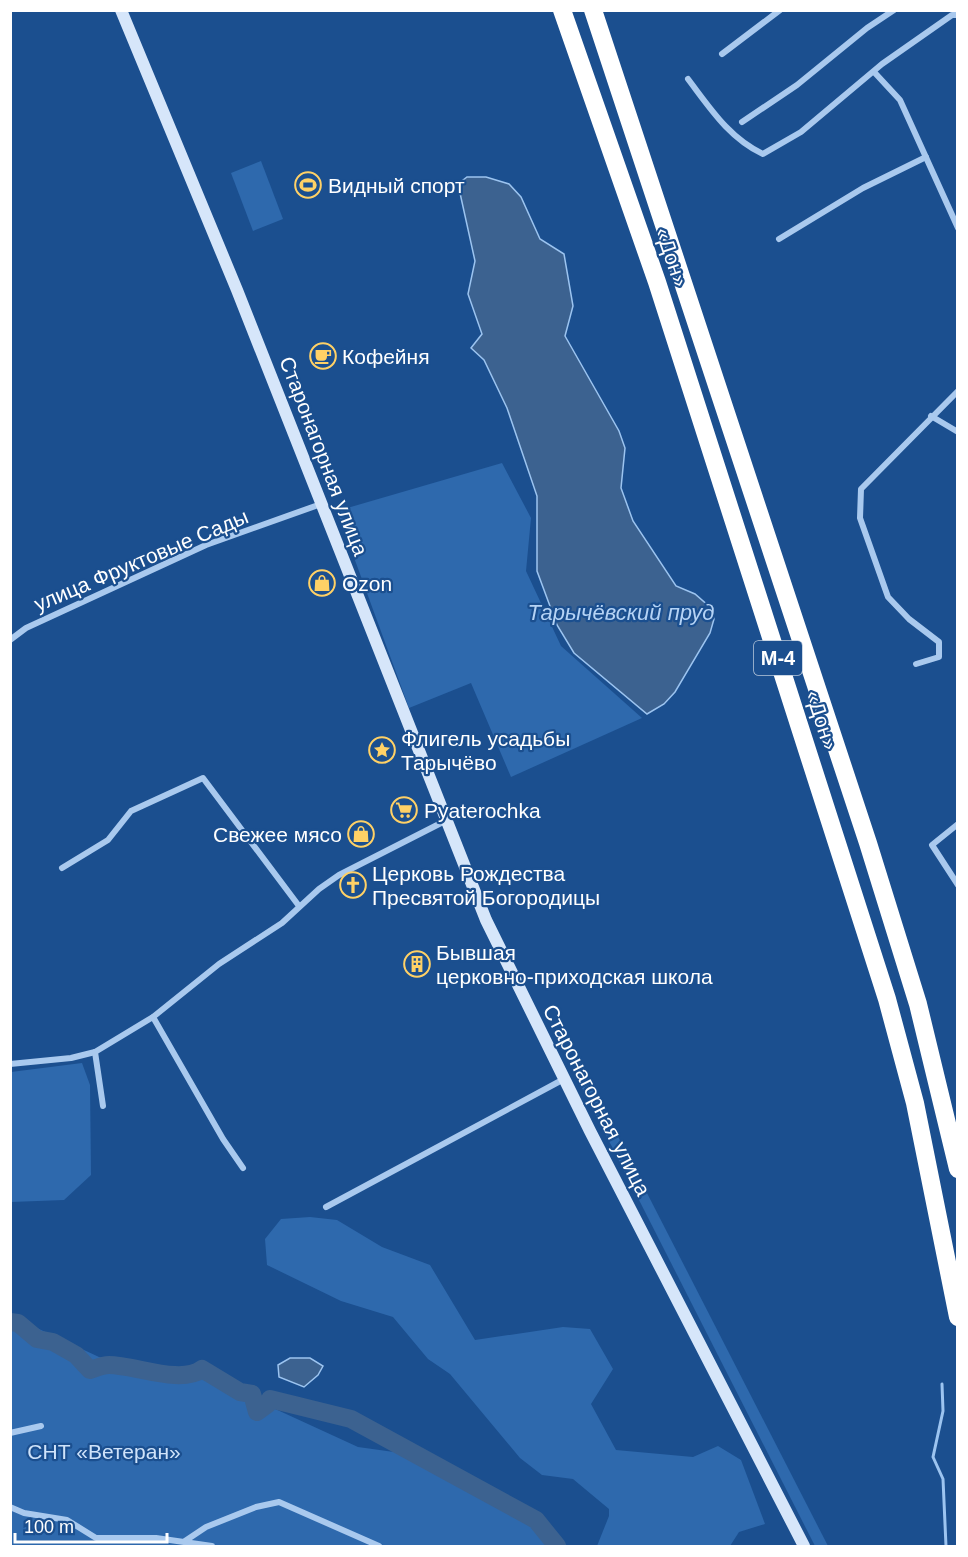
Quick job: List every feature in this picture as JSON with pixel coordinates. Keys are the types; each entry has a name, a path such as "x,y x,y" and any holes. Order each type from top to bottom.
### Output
{"highway":[{"name":"«Дон»","path":"562,10 657,282 887,999 915,1103 957,1317"},
{"name":"«Дон»","path":"593,10 872,854 918,1004 957,1169"}],"main road":[{"name":"Старонагорная улица","path":"121,10 237,290 445,821 504,960 804,1546"}],"street":[{"path":"722,54 780,10"},
{"path":"742,122 797,85 867,28 894,10"},
{"path":"688,80 725,127 744,145 763,154 801,132 875,73 882,64 953,14"},
{"path":"875,73 900,100 957,228"},
{"path":"778,239 863,188 926,157"},
{"path":"916,663 939,657 939,642 909,619 888,597 860,518 861,489 957,391"},
{"path":"930,416 957,432"},
{"name":"улица Фруктовые Сады","path":"10,640 26,628 206,545 322,504"},
{"path":"62,868 108,840 131,810 203,778 299,906"},
{"path":"10,1064 71,1058 95,1052 153,1017 219,964 282,923 299,906 339,875 445,821"},
{"path":"957,824 932,845 957,885"},
{"path":"153,1017 223,1139 243,1168"},
{"path":"95,1052 103,1106"},
{"path":"326,1207 564,1079"},
{"path":"10,1433 41,1426"},
{"path":"185,1541 206,1527 256,1507 279,1502 379,1546"},
{"path":"10,1507 24,1514 67,1521 96,1538 156,1538 212,1546"}],"green space":[{"path":"261,161 283,219 253,231 231,173"},
{"path":"502,463 531,518 526,571 561,646 642,718 511,777 471,683 409,708 337,511"},
{"path":"82,1063 90,1085 91,1175 64,1200 11,1202 11,1072"},
{"path":"589,1080 828,1546 815,1546 579,1082"},
{"path":"310,1217 337,1220 382,1247 430,1265 475,1340 563,1327 590,1329 613,1369 591,1404 616,1450 693,1457 718,1446 741,1460 765,1524 739,1532 730,1546 597,1546 609,1516 609,1509 573,1479 542,1475 520,1458 450,1374 428,1359 393,1317 341,1301 267,1265 265,1239 281,1219"},
{"name":"СНТ «Ветеран»","path":"10,1321 24,1322 99,1357 197,1373 358,1447 437,1458 568,1546 11,1546"}],"water":[{"name":"Тарычёвский пруд","path":"467,177 486,177 509,184 521,197 540,239 564,254 573,306 565,336 619,431 625,448 621,488 633,521 676,586 695,594 711,608 714,619 710,633 675,692 664,704 647,714 574,653 557,625 537,571 537,496 507,408 484,360 471,348 482,334 468,294 475,261 458,184"},
{"path":"290,1358 310,1358 323,1366 318,1375 304,1387 279,1377 278,1365"}],"waterway":[{"path":"10,1322 18,1323 37,1339 53,1342 76,1355 90,1370 109,1365 182,1375 202,1369 240,1392 252,1394 257,1412 268,1404 270,1399 351,1419 536,1520 557,1546"},
{"path":"942,1384 943,1411 933,1457 943,1479 946,1546"}],"place":[{"name":"Видный спорт","path":"308,185"},
{"name":"Кофейня","path":"323,356"},
{"name":"Ozon","path":"322,583"},
{"name":"Флигель усадьбы Тарычёво","path":"382,750"},
{"name":"Pyaterochka","path":"404,810"},
{"name":"Свежее мясо","path":"361,834"},
{"name":"Церковь Рождества Пресвятой Богородицы","path":"353,885"},
{"name":"Бывшая церковно-приходская школа","path":"417,964"}]}
